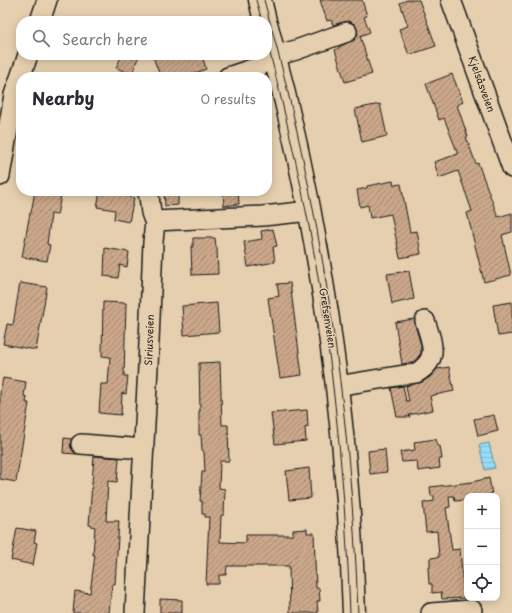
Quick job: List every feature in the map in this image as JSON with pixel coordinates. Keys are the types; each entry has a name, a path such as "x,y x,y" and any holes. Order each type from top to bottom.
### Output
{"main road":[{"path":"260,0 264,16"},
{"name":"Grefsenveien","path":"272,45 290,114 310,211 337,386 347,484 354,613"}],"street":[{"name":"Kjelsåsveien","path":"451,0 510,158"},
{"path":"272,58 347,32"},
{"path":"22,72 26,60"},
{"path":"243,72 258,67 269,60"},
{"path":"0,176 16,89"},
{"path":"149,196 152,217 155,221 263,216 310,211"},
{"name":"Siriusveien","path":"135,613 155,221"},
{"path":"337,386 416,373 424,369 430,362 433,355 430,336 425,321"},
{"path":"81,444 144,449"},
{"path":"431,613 472,610"}],"water":[{"path":"489,443 495,468 485,470 479,445"}],"building":[{"path":"320,0 362,0 367,16 364,17 370,32 360,36 372,74 345,82 335,50 355,39 358,34 357,29 354,24 349,21 333,25 331,20 327,21"},
{"path":"407,0 419,0 436,46 409,55 399,29 408,26 400,3"},
{"path":"120,60 137,60 133,72 127,72 116,68"},
{"path":"154,60 203,60 206,69 198,72 159,72"},
{"path":"452,74 463,102 457,105 468,137 466,137 476,164 478,163 498,217 512,213 512,232 502,235 511,275 484,282 467,213 472,211 458,171 439,178 434,162 458,154 444,118 439,120 426,84"},
{"path":"380,104 387,136 362,142 355,109"},
{"path":"393,181 394,185 401,184 410,232 417,231 421,254 400,258 391,214 370,218 368,205 360,207 357,190 367,188 367,186"},
{"path":"34,196 61,196 57,215 51,214 47,244 50,245 47,261 22,257"},
{"path":"99,196 129,196 134,198 129,222 114,219 115,210 97,207"},
{"path":"164,196 178,196 178,205 165,206"},
{"path":"223,196 238,196 239,204 224,206"},
{"path":"273,229 277,246 273,247 275,262 248,267 244,242 262,239 261,231"},
{"path":"193,238 215,238 217,247 218,274 192,275 191,247 193,247"},
{"path":"105,248 129,252 127,267 120,265 118,278 104,276"},
{"path":"409,271 414,299 392,304 387,274"},
{"path":"20,283 47,287 36,350 3,344 7,324 13,325"},
{"path":"290,283 302,375 280,378 268,298 279,296 277,284"},
{"path":"103,302 126,303 124,376 128,376 126,394 122,393 121,415 99,413 101,384 108,384 110,357 102,356"},
{"path":"512,302 512,334 498,336 493,305"},
{"path":"217,303 219,332 184,335 182,306"},
{"path":"414,319 421,345 421,353 412,363 402,364 395,322"},
{"path":"220,362 222,425 228,425 229,461 220,461 219,488 225,489 224,515 221,515 220,542 246,543 246,535 293,535 293,530 307,529 307,533 314,533 316,588 319,588 320,601 317,601 318,613 290,613 289,566 227,566 226,575 219,575 219,584 206,584 209,517 205,517 205,514 202,514 202,501 200,501 202,472 205,472 204,452 202,450 201,435 199,435 199,363"},
{"path":"449,367 454,391 430,396 433,410 409,415 410,417 397,417 391,388 403,386 406,401 409,401 406,386 422,382 430,377 437,369"},
{"path":"3,378 26,382 24,396 27,397 26,403 29,403 16,482 0,479 0,393"},
{"path":"307,410 308,427 305,428 306,441 275,444 271,413"},
{"path":"494,415 498,431 478,436 474,419"},
{"path":"64,438 72,439 70,444 71,448 77,454 63,453"},
{"path":"436,439 437,446 440,446 442,459 439,459 440,468 418,471 417,461 402,462 400,452 415,450 414,442"},
{"path":"385,449 387,472 370,474 368,451"},
{"path":"94,456 119,458 117,482 108,481 106,521 119,521 115,584 112,584 109,613 73,613 75,591 90,593 95,555 93,555 95,527 89,525"},
{"path":"309,468 311,498 289,500 286,471"},
{"path":"489,478 492,493 464,493 464,500 455,501 454,496 449,496 450,507 446,508 452,550 460,549 464,598 442,599 441,592 432,593 432,584 429,584 428,568 430,568 430,558 439,557 437,531 426,532 423,503 434,501 434,496 431,496 430,487 472,482"},
{"path":"17,528 36,531 34,542 37,543 33,565 11,560"},
{"path":"160,599 182,600 182,613 160,613"}],"tram line":[{"path":"256,0 261,16"},
{"path":"264,0 268,16"},
{"path":"272,30 284,75 317,227 329,304 340,380 348,458 358,613"},
{"path":"272,60 302,191 314,252 325,324 343,489 350,613"}]}
